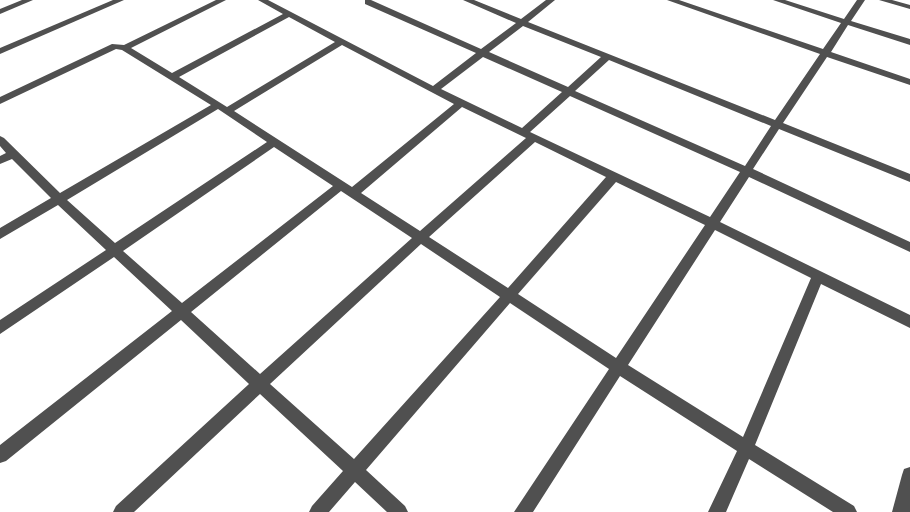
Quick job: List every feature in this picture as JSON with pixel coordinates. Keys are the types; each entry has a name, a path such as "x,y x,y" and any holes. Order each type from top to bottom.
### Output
{"street":[{"path":"0,12 29,0"},
{"path":"0,51 120,0"},
{"path":"125,48 222,0"},
{"path":"262,0 434,90 712,223 910,322"},
{"path":"467,0 910,178"},
{"path":"434,90 551,0"},
{"path":"671,0 910,82"},
{"path":"777,0 910,42"},
{"path":"524,512 712,223 861,0"},
{"path":"883,0 910,8"},
{"path":"368,2 747,171 910,247"},
{"path":"172,76 289,14"},
{"path":"0,234 59,199 341,42"},
{"path":"0,101 114,46 125,48 223,108 618,367 848,512"},
{"path":"122,512 259,383 528,136 569,92 607,57"},
{"path":"353,193 461,103"},
{"path":"0,140 59,199 399,512"},
{"path":"0,328 274,142"},
{"path":"0,160 13,154"},
{"path":"318,512 614,176"},
{"path":"0,455 341,185"},
{"path":"717,512 818,276"},
{"path":"900,512 910,475"}]}
